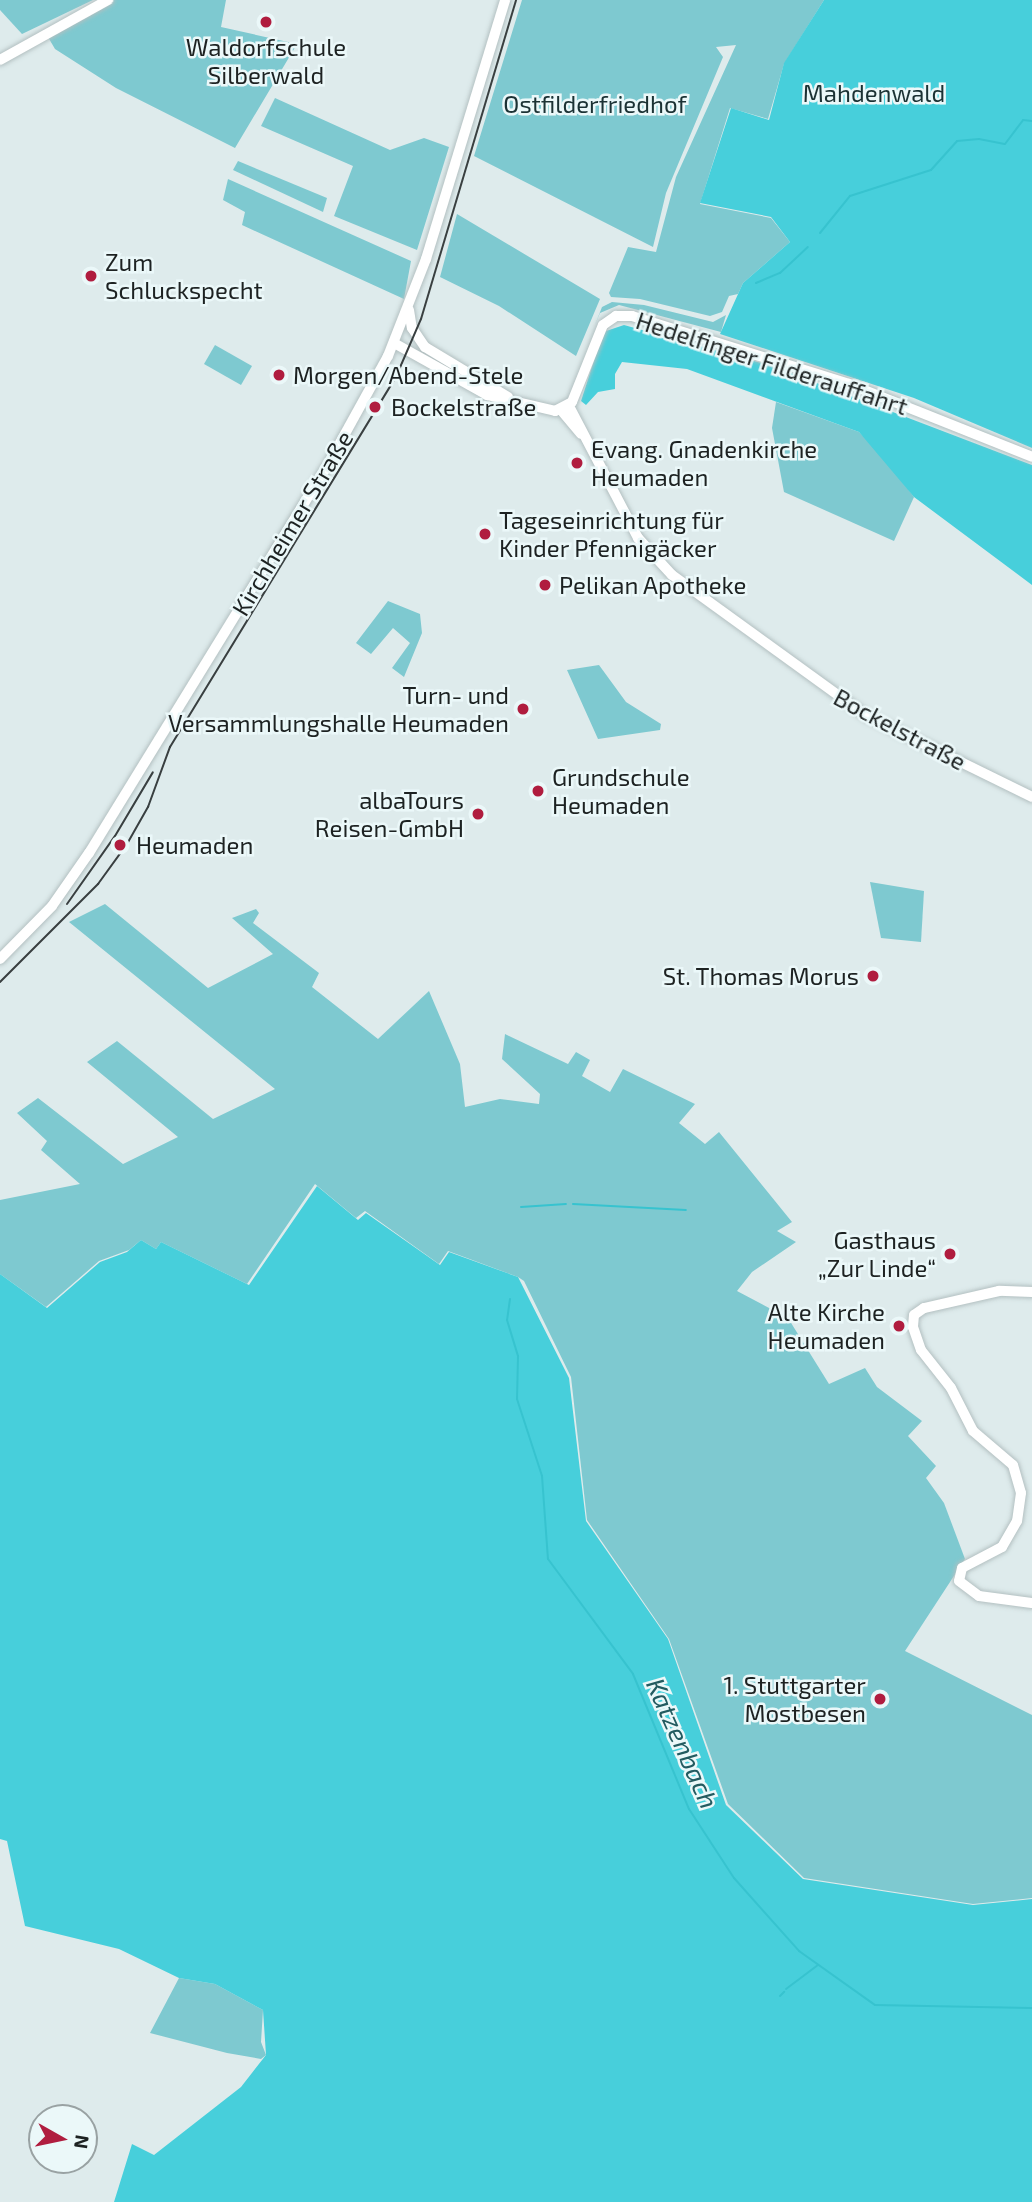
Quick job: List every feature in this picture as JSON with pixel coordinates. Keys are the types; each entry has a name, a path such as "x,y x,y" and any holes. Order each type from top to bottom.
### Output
{"main road":[{"path":"0,60 108,0"},
{"name":"Kirchheimer Straße","path":"0,959 51,906 89,853 325,470 396,340 409,309 505,0"},
{"path":"409,309 412,328 425,347"},
{"name":"Hedelfinger Filderauffahrt","path":"565,408 601,328 623,315 849,384 1032,457"},
{"path":"396,340 425,347 510,398"},
{"path":"396,340 487,395 510,398 549,411 565,408"},
{"name":"Bockelstraße","path":"565,408 583,435 638,538 672,575 858,710 1032,797"},
{"path":"1032,1292 999,1291 924,1308 914,1315 913,1327 921,1350 951,1388 973,1431 984,1444 1010,1460 1021,1493 1017,1521 1006,1541 990,1556 962,1568 959,1581 979,1596 1032,1603"}],"green space":[{"path":"0,0 93,0 22,34 0,10"},
{"path":"113,0 226,0 221,27 297,44 235,148 116,88 55,49 48,37"},
{"name":"Ostfilderfriedhof","path":"522,0 824,0 784,64 768,119 730,108 700,204 771,218 790,242 743,283 738,294 729,296 722,312 710,316 640,299 611,297 609,293 628,247 656,252 676,177 736,45 716,47 723,57 666,193 653,247 474,156"},
{"name":"Mahdenwald","path":"824,0 1032,0 1032,448 914,398 720,334 743,283 790,242 771,217 700,203 731,108 769,120 784,63"},
{"path":"275,98 390,150 424,138 449,147 417,250 334,216 353,166 261,126"},
{"path":"238,161 327,198 323,212 233,170"},
{"path":"228,179 411,261 404,299 242,225 245,212 223,200"},
{"path":"457,214 600,299 576,356 499,306 440,277"},
{"path":"612,302 644,305 713,322 726,315 721,332 619,305 600,313 595,325 602,307"},
{"path":"624,325 772,366 1032,465 1032,585 914,497 859,432 687,369 622,362 615,374 615,389 598,392 586,405 581,401 600,342 606,331"},
{"path":"215,345 252,366 241,385 204,364"},
{"path":"776,402 859,432 884,458 914,497 894,541 784,492 772,428"},
{"path":"388,601 420,614 422,633 404,677 392,668 410,643 393,628 371,654 356,643"},
{"path":"599,665 626,702 661,724 660,730 598,739 567,670"},
{"path":"870,882 924,891 921,942 881,938"},
{"path":"105,904 208,988 273,954 232,918 256,909 259,913 253,923 319,973 312,987 378,1039 429,991 460,1064 465,1107 500,1099 539,1104 540,1094 502,1059 505,1034 568,1064 576,1052 590,1060 582,1076 610,1092 623,1069 695,1104 679,1123 705,1144 719,1132 792,1222 777,1231 796,1242 752,1272 737,1291 788,1318 829,1384 865,1368 877,1387 922,1421 908,1436 936,1466 926,1478 944,1503 965,1559 905,1651 1032,1715 1032,1898 973,1904 804,1878 728,1804 669,1639 587,1520 571,1377 524,1281 518,1277 448,1251 439,1264 365,1211 356,1218 315,1184 247,1284 161,1242 156,1249 141,1240 129,1250 99,1261 46,1307 0,1274 0,1200 80,1184 41,1150 47,1141 17,1113 38,1098 123,1164 178,1137 87,1062 117,1041 213,1119 275,1089 69,922"},
{"path":"317,1186 358,1220 366,1213 440,1265 449,1252 518,1277 569,1378 586,1521 668,1639 726,1805 803,1879 973,1905 1032,1899 1032,2202 114,2202 132,2144 154,2155 241,2087 266,2055 263,2010 215,1984 179,1978 119,1949 25,1926 7,1841 0,1839 0,1274 47,1308 100,1262 127,1252 141,1240 156,1249 161,1242 249,1285"},
{"path":"179,1978 215,1984 263,2010 261,2042 266,2055 261,2059 227,2053 150,2033"}],"waterway":[{"path":"820,233 850,196 931,170 957,141 979,139 1005,144 1023,120 1032,121"},
{"path":"756,283 780,273 808,247"},
{"path":"521,1207 566,1204"},
{"path":"573,1204 686,1210"},
{"name":"Katzenbach","path":"510,1299 507,1320 518,1356 517,1399 542,1476 548,1559 633,1674 689,1809 734,1878 799,1951 875,2005 1032,2008"},
{"path":"786,1989 818,1965"},
{"path":"780,1996 784,1992"}],"tram line":[{"path":"0,982 98,884 127,844 148,807 170,747 395,379 421,319 516,0"},
{"path":"67,904 115,836 153,772"}],"place":[{"name":"Waldorfschule Silberwald","path":"266,22"},
{"name":"Zum Schluckspecht","path":"91,276"},
{"name":"Morgen/Abend-Stele","path":"279,375"},
{"name":"Bockelstraße","path":"375,407"},
{"name":"Evang. Gnadenkirche Heumaden","path":"577,463"},
{"name":"Tageseinrichtung für Kinder Pfennigäcker","path":"485,534"},
{"name":"Pelikan Apotheke","path":"545,585"},
{"name":"Turn- und Versammlungshalle Heumaden","path":"523,709"},
{"name":"Grundschule Heumaden","path":"538,791"},
{"name":"albaTours Reisen-GmbH","path":"478,814"},
{"name":"Heumaden","path":"120,845"},
{"name":"St. Thomas Morus","path":"873,976"},
{"name":"Gasthaus „Zur Linde“","path":"950,1254"},
{"name":"Alte Kirche Heumaden","path":"899,1326"},
{"name":"1. Stuttgarter Mostbesen","path":"880,1699"}]}
